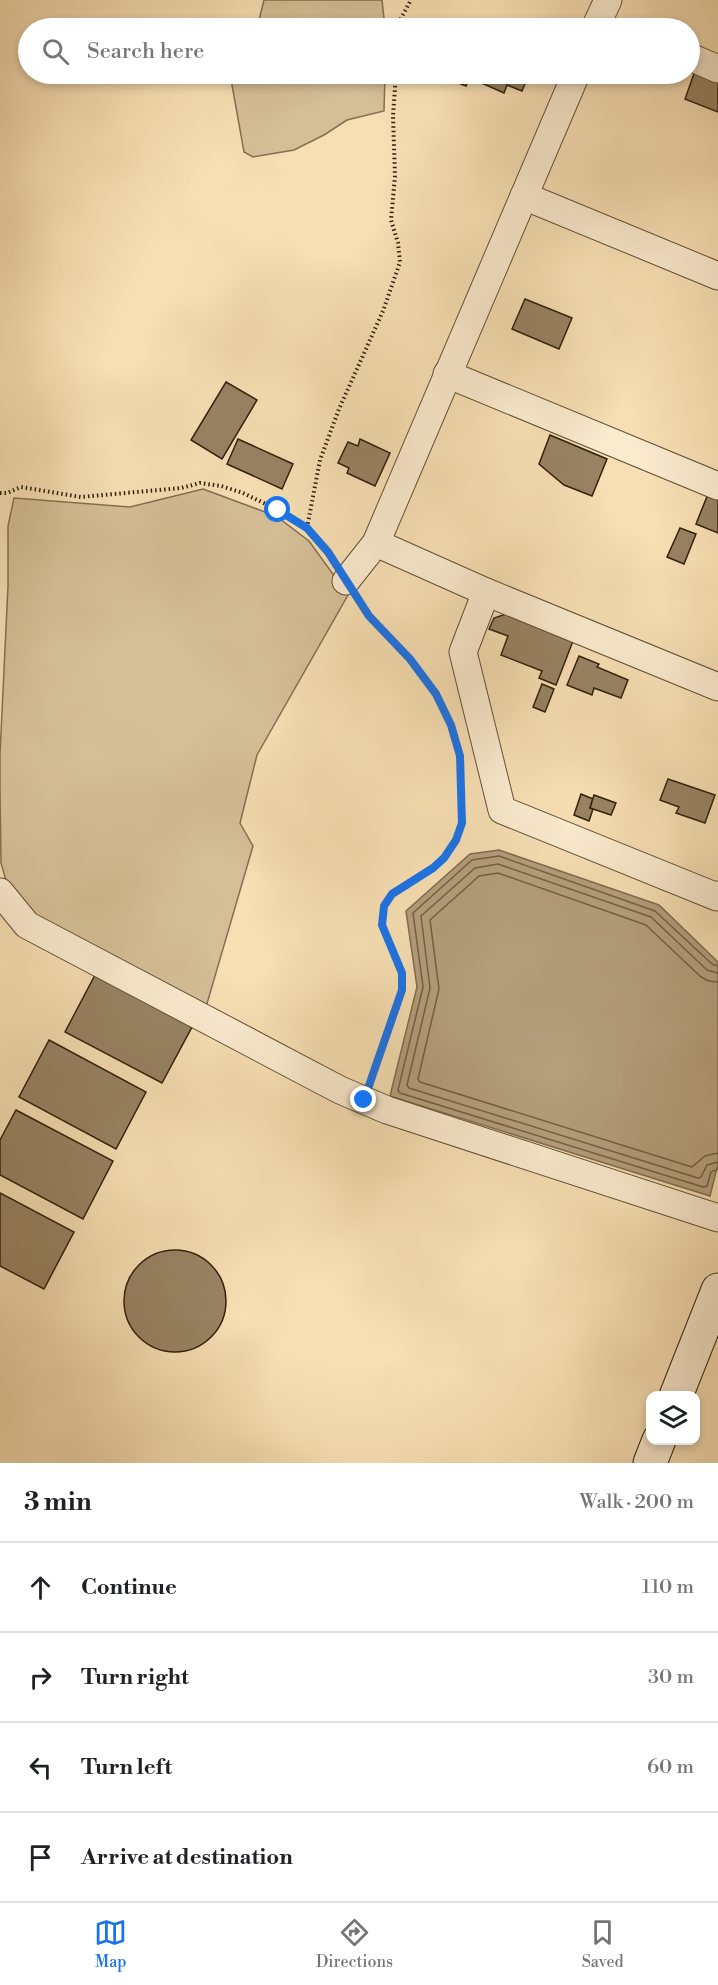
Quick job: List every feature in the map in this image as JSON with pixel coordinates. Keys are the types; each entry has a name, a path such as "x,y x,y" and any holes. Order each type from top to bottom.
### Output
{"street":[{"path":"700,61 718,69"},
{"path":"346,581 376,543 572,84"},
{"path":"524,196 718,276"},
{"path":"447,374 718,486"},
{"path":"376,543 486,592 718,687"},
{"path":"486,592 463,652 502,810 717,897 718,895"},
{"path":"0,892 27,925 330,1085 387,1110 718,1218"},
{"path":"678,1391 718,1290"},
{"path":"650,1463 657,1445"}],"path":[{"path":"401,18 411,0"},
{"path":"307,528 320,460 339,409 383,311 400,262 392,220 395,176 393,116 395,84"},
{"path":"0,493 7,493 21,487 81,497 181,488 200,483 221,486 243,493 278,510 307,528 328,552 369,616 410,659 436,694 451,725 460,756 462,823 456,840 444,858 433,868 392,894 384,906 382,925 402,973 402,990 364,1100"}],"shaded area":[{"path":"264,0 382,0 384,18 260,18"},
{"path":"232,84 385,84 384,111 347,120 294,150 253,157 244,152"},
{"path":"203,489 276,516 309,541 348,595 257,755 240,823 253,846 206,1007 15,912 1,863 0,790 8,586 8,526 14,498 130,507"}],"water":[{"path":"499,850 659,905 718,962 718,1164 710,1196 390,1096 417,987 406,911 470,854"}],"building":[{"path":"700,69 718,76 718,112 685,99 690,84 700,84"},
{"path":"484,84 525,84 522,91 507,85 504,93"},
{"path":"525,299 572,318 559,349 512,329"},
{"path":"226,382 257,400 222,459 191,440"},
{"path":"550,435 607,459 592,496 564,485 539,464"},
{"path":"238,439 293,464 282,489 227,464"},
{"path":"360,439 390,453 375,486 347,473 349,468 338,463 348,442 358,446"},
{"path":"708,494 718,498 718,533 696,524"},
{"path":"680,528 696,534 684,564 667,557"},
{"path":"506,614 573,641 556,685 539,678 542,671 501,655 508,636 489,629 494,618"},
{"path":"579,656 599,664 597,667 628,680 621,698 594,688 592,695 567,685"},
{"path":"542,684 554,689 545,712 533,707"},
{"path":"668,779 715,795 705,823 676,813 679,807 660,800"},
{"path":"581,794 593,799 589,821 574,815"},
{"path":"594,795 616,803 611,815 590,808"},
{"path":"95,975 192,1027 162,1083 65,1032"},
{"path":"49,1040 146,1092 116,1149 19,1097"},
{"path":"16,1110 113,1161 83,1219 0,1175 0,1140"},
{"path":"0,1193 74,1232 44,1289 0,1266"},
{"path":"175,1250 195,1254 211,1265 222,1281 226,1301 222,1321 211,1337 195,1348 175,1352 155,1348 139,1337 128,1321 124,1301 128,1281 139,1265 155,1254"}],"route":[{"path":"278,510 307,528 328,552 369,616 410,659 436,694 451,725 460,756 462,823 456,840 444,858 419,878 392,894 384,906 382,925 402,973 402,990 364,1100"}]}
